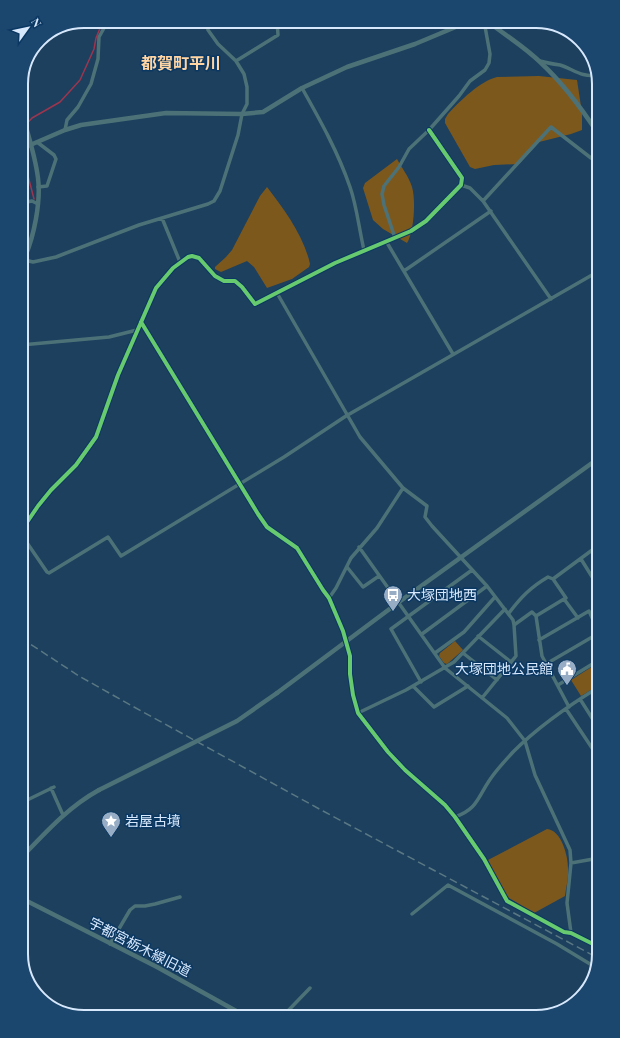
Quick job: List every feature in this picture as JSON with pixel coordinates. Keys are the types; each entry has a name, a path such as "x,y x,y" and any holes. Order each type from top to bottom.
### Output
{"street":[{"path":"65,130 67,120 78,106 91,84 98,59 100,37 104,28"},
{"path":"28,261 33,262 56,257 139,225 214,201 220,191 238,135 242,114 247,104 247,87 244,74 236,61 218,44 208,28"},
{"path":"236,61 278,35 278,28"},
{"path":"28,146 81,125 166,113 242,114 263,112 302,88 347,67 415,44 453,28"},
{"path":"395,238 384,205 382,194 384,186 399,167 409,149 429,130 470,81 485,70 489,63 490,54 487,28"},
{"path":"495,28 540,61 561,82 592,125"},
{"path":"540,61 561,66 582,75 592,76"},
{"path":"302,88 320,119 343,168 351,189 364,250"},
{"path":"484,201 551,127 592,157"},
{"path":"28,521 50,490 76,465 96,437 118,375 156,288 180,262 192,256 199,258 215,276 224,281 235,281 242,287 255,304 335,263 411,231 426,221 461,185 462,178 429,130"},
{"path":"28,134 35,162 38,187 38,204 28,250"},
{"path":"37,142 54,155 56,159 47,186 38,187"},
{"path":"461,185 470,188 484,201 551,299"},
{"path":"28,202 32,201 38,204"},
{"path":"404,271 491,211"},
{"path":"162,218 180,262"},
{"path":"386,241 454,354"},
{"path":"28,543 47,572 50,572 108,537 121,556 240,484 346,416 592,275"},
{"path":"277,293 346,416 360,437 402,488 427,506 425,517 487,586 508,613 514,625 516,656 482,698"},
{"path":"141,322 267,527 292,544 302,554 323,590 330,598 350,656 352,695 358,713 388,752 455,817 484,859 507,901 564,932 571,932 592,944"},
{"path":"28,344 109,337 137,330"},
{"path":"28,851 63,816 82,800 237,721 592,463"},
{"path":"330,598 351,558 377,528 402,488"},
{"path":"359,547 445,668 507,718 525,741 535,775 570,850 571,863 567,903 571,932"},
{"path":"552,579 592,550"},
{"path":"581,559 592,577"},
{"path":"347,567 363,587 379,576"},
{"path":"421,682 391,629 472,570"},
{"path":"508,613 526,592 548,577 552,579 566,598 564,599 578,618"},
{"path":"422,634 487,586"},
{"path":"434,653 464,632 495,597"},
{"path":"536,616 564,599"},
{"path":"358,713 393,697 445,668 463,653 505,609"},
{"path":"539,640 589,611 592,616"},
{"path":"514,625 532,612 536,616 542,656 558,685 568,708 592,748"},
{"path":"478,636 511,662"},
{"path":"546,664 592,637"},
{"path":"463,653 497,680"},
{"path":"558,685 592,664"},
{"path":"413,686 434,706 468,686"},
{"path":"455,817 467,812 474,806 497,771 541,726 592,691"},
{"path":"580,699 592,718"},
{"path":"28,800 53,787 63,816"},
{"path":"571,863 592,859"},
{"path":"412,914 448,886 557,944 591,965"},
{"path":"110,944 130,910 135,906 155,904 180,897"},
{"name":"宇都宮栃木線旧道","path":"28,902 171,975 235,1010"},
{"path":"289,1010 310,988"}],"shaded area":[{"path":"539,76 577,80 582,113 582,130 539,142 519,164 494,165 475,169 470,167 445,123 445,119 448,114 458,103 477,87 491,79 497,77"},
{"path":"397,159 409,180 413,193 413,224 407,243 383,229 373,220 363,188 365,183"},
{"path":"267,187 298,233 310,264 309,267 292,279 267,288 254,267 247,261 221,272 215,269 215,267 232,250 260,196"},
{"path":"455,641 463,650 447,664 444,663 439,656 440,653"},
{"path":"592,667 592,689 581,696 571,680"},
{"path":"547,829 552,830 560,838 565,850 568,871 565,896 534,913 509,898 503,892 488,860"}],"waterway":[{"path":"28,122 32,118 60,102 80,80 94,49 100,28"},
{"path":"28,176 34,199"}],"railway":[{"path":"28,643 79,676 134,707 323,811 592,955"}],"cycle path":[{"path":"28,521 51,490 76,465 96,437 118,375 156,288 173,268 188,257 192,256 199,258 215,276 224,281 235,281 242,287 255,304 335,263 411,231 426,221 461,185 462,178 429,130"},
{"path":"141,322 258,514 267,527 297,548 329,598 343,631 350,656 350,674 353,695 358,713 388,752 405,770 445,805 455,817 484,859 507,901 564,932 571,933 592,944"}],"place":[{"name":"大塚団地西","path":"393,612"},
{"name":"大塚団地公民館","path":"567,686"},
{"name":"岩屋古墳","path":"111,838"}],"district":[{"name":"都賀町平川","path":"181,63"}]}
